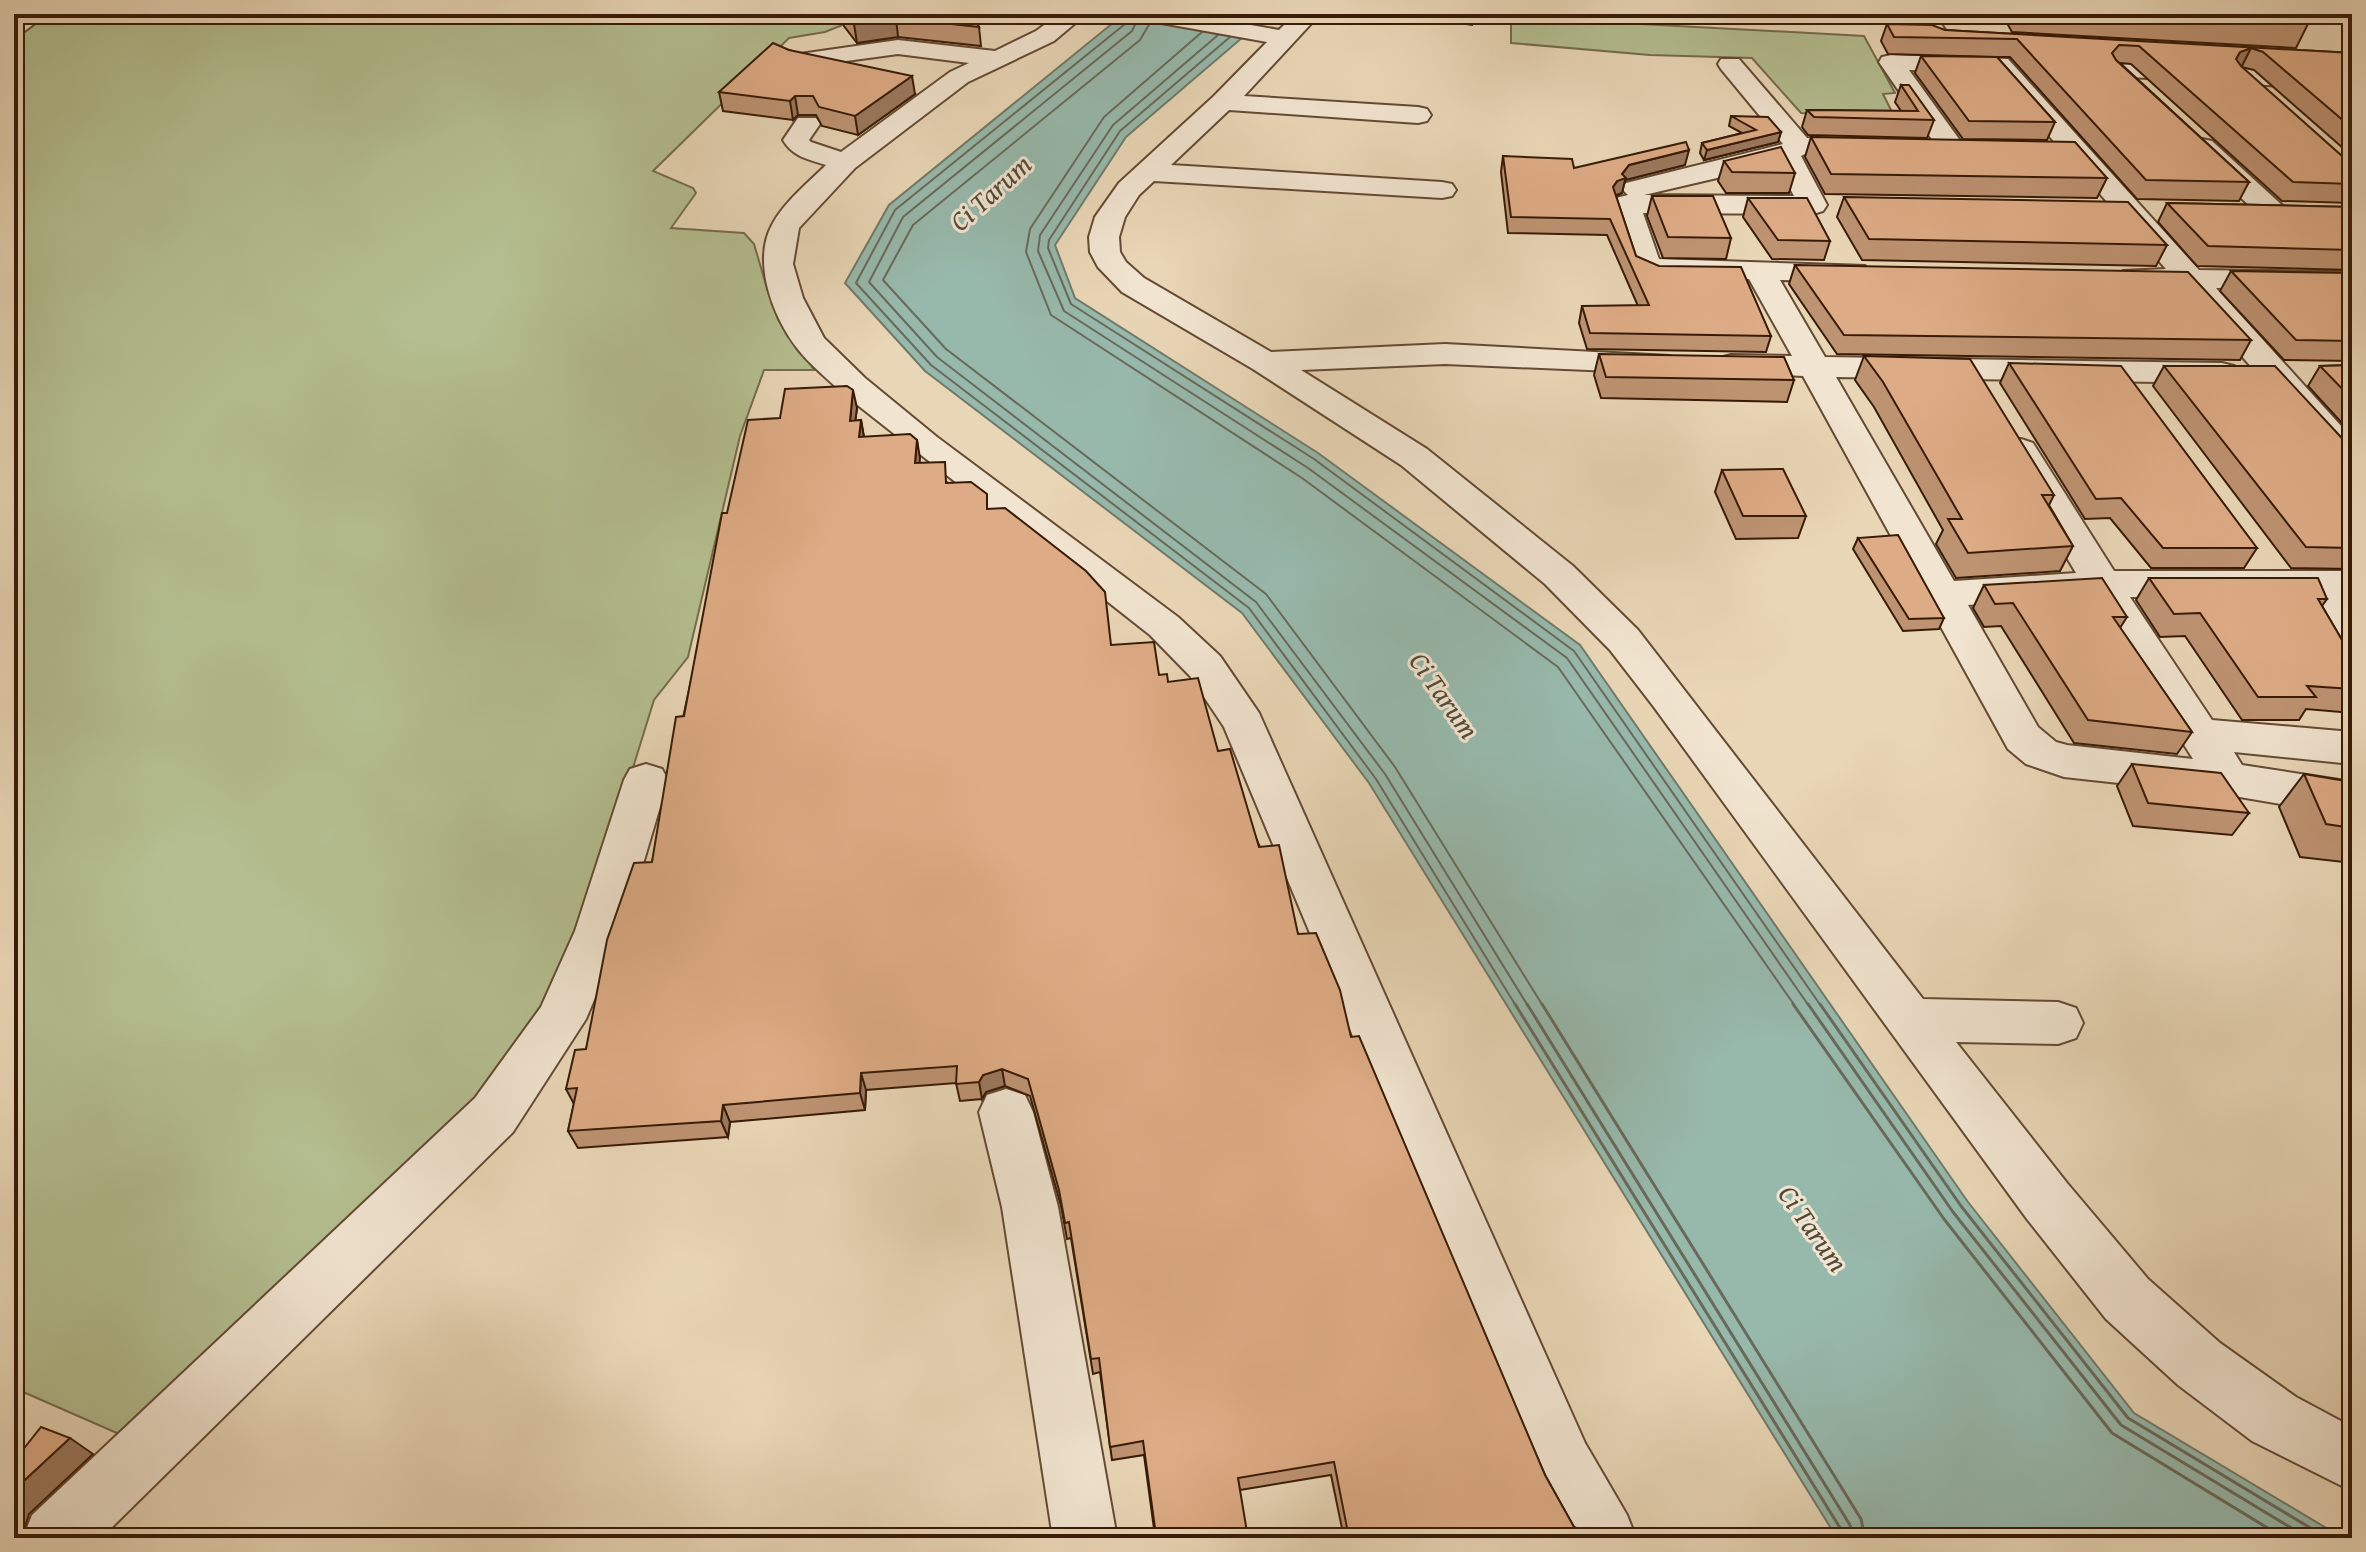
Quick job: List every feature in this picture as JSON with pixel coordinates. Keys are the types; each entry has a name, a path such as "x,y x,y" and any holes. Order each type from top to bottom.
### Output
{"street":[{"path":"14,28 35,14"},
{"path":"1074,14 1018,40 930,96 845,162 785,227 778,264 787,298 810,343 853,385 925,444 1164,626 1213,677 1244,724 1563,1465 1604,1538"},
{"path":"1150,14 1287,29"},
{"path":"1223,102 1261,77 1325,14"},
{"path":"1921,14 1939,38 2000,39 2037,66 2352,82"},
{"path":"1287,29 1223,102 1129,189 1110,217 1104,237 1105,252 1113,267 1133,285 1265,362 1414,457 1559,575 1624,640 2047,1201 2127,1299 2199,1364 2261,1410 2352,1460"},
{"path":"1764,276 1650,268 1646,265 1624,196 1645,186 1792,150 1965,150 1889,64 2000,39"},
{"path":"2000,39 2061,151 2127,209 2352,459"},
{"path":"802,60 898,47 1018,40"},
{"path":"2070,45 2352,61"},
{"path":"1672,282 1764,276 1854,261 1813,205 1792,150 1730,64"},
{"path":"2120,71 2153,101"},
{"path":"2243,77 2276,106"},
{"path":"1223,102 1418,115"},
{"path":"807,124 796,140 801,148 845,162"},
{"path":"2186,132 2274,213"},
{"path":"1145,172 1442,190"},
{"path":"1626,204 1844,206"},
{"path":"2095,209 2171,210"},
{"path":"2230,212 2305,213"},
{"path":"1764,276 1811,366 2023,738 2041,753 2064,761 2228,779 2352,799"},
{"path":"2108,282 2277,284 2352,281"},
{"path":"2277,284 2352,290"},
{"path":"1265,362 1445,354 1699,364 2122,373 2321,373"},
{"path":"1971,368 2102,584 2228,779"},
{"path":"2122,373 2150,410"},
{"path":"2251,547 2316,584 2352,662"},
{"path":"1941,594 2102,584 2316,584"},
{"path":"2200,734 2352,748"},
{"path":"55,1538 494,1115 561,1019 599,931 646,780"},
{"path":"1910,1020 2058,1023"},
{"path":"1006,1112 1030,1207 1085,1538"}],"green space":[{"path":"50,14 870,14 825,32 789,38 653,171 693,188 696,193 671,228 744,233 754,244 769,295 814,370 764,370 740,436 688,657 654,700 568,977 515,1061 126,1437 14,1388 14,38"},
{"path":"1511,17 1864,36 1895,93 1883,94 1894,116 1801,113 1752,58 1650,55 1511,43"}],"water":[{"name":"Ci Tarum","path":"1124,14 1270,14 1126,137 1055,245 1075,298 1318,453 1580,645 1968,1202 2134,1413 2343,1538 1837,1538 1369,783 1242,613 925,371 845,283 889,205"}],"building":[{"path":"846,14 971,14 979,27 896,18 854,24"},
{"path":"2163,14 2302,14 2309,22"},
{"path":"1887,24 2352,53 2352,128 2263,52 2251,48 2240,52 2236,59 2352,165 2352,184 2293,182 2139,46 2119,45 2112,53 2116,60 2249,182 2146,180 2017,39 1894,37"},
{"path":"773,43 789,50 912,76 855,116 819,107 813,96 795,96 790,101 719,92"},
{"path":"1921,56 1997,57 2055,122 1969,121"},
{"path":"1901,85 1909,85 1934,120 1814,117 1807,110 1918,111"},
{"path":"1731,116 1768,117 1781,132 1707,150 1702,143 1756,130"},
{"path":"1811,137 2075,142 2107,178 1831,174"},
{"path":"1686,142 1689,150 1629,165 1622,174 1626,178 1617,181 1613,187 1636,256 1659,266 1741,267 1771,336 1590,333 1582,306 1649,305 1610,219 1511,217 1503,156 1572,159 1574,168"},
{"path":"1781,147 1795,173 1732,172 1724,161"},
{"path":"1652,196 1713,196 1731,238 1668,237"},
{"path":"1844,197 2128,202 2167,245 1869,239"},
{"path":"1748,198 1807,198 1830,241 1778,240"},
{"path":"2167,203 2352,207 2352,250 2208,246"},
{"path":"1795,265 2188,272 2251,340 1844,335"},
{"path":"2231,271 2352,273 2352,341 2296,340"},
{"path":"1599,354 1784,357 1794,380 1606,377"},
{"path":"1864,356 1970,359 2054,495 2042,495 2073,546 1968,553 1948,519 1962,519 1883,382"},
{"path":"2009,363 2121,366 2257,548 2163,548 2121,498 2096,499"},
{"path":"2352,365 2352,399 2320,366"},
{"path":"2164,366 2275,366 2352,449 2352,548 2306,547"},
{"path":"847,386 853,390 850,421 861,420 859,437 910,434 917,440 915,463 945,462 946,483 971,482 987,494 987,509 1005,508 1086,571 1105,592 1111,645 1154,642 1159,675 1167,674 1168,682 1198,678 1218,751 1230,749 1259,847 1279,845 1298,934 1316,933 1340,990 1351,1037 1359,1036 1545,1475 1574,1527 1585,1538 1349,1538 1334,1462 1238,1478 1248,1538 1142,1538 1156,1535 1143,1441 1110,1447 1099,1358 1091,1359 1069,1222 1065,1223 1059,1190 1028,1079 1002,1069 983,1075 979,1082 956,1084 957,1066 861,1073 860,1093 723,1105 721,1121 568,1131 577,1088 566,1089 575,1050 586,1049 607,940 634,863 652,862 676,717 684,716 722,513 727,513 748,420 780,418 785,389"},
{"path":"1783,469 1806,516 1743,516 1722,470"},
{"path":"1898,535 1944,618 1909,619 1858,538"},
{"path":"2102,578 2127,617 2113,617 2192,732 2088,720 2013,603 1995,604 1984,585"},
{"path":"2149,578 2318,578 2327,599 2318,599 2352,657 2352,689 2307,686 2316,697 2258,697 2200,613 2174,614"},
{"path":"2132,764 2221,773 2249,813 2148,803"},
{"path":"2304,774 2352,782 2352,828 2326,824"},
{"path":"41,1427 70,1438 14,1490 14,1461"}]}
